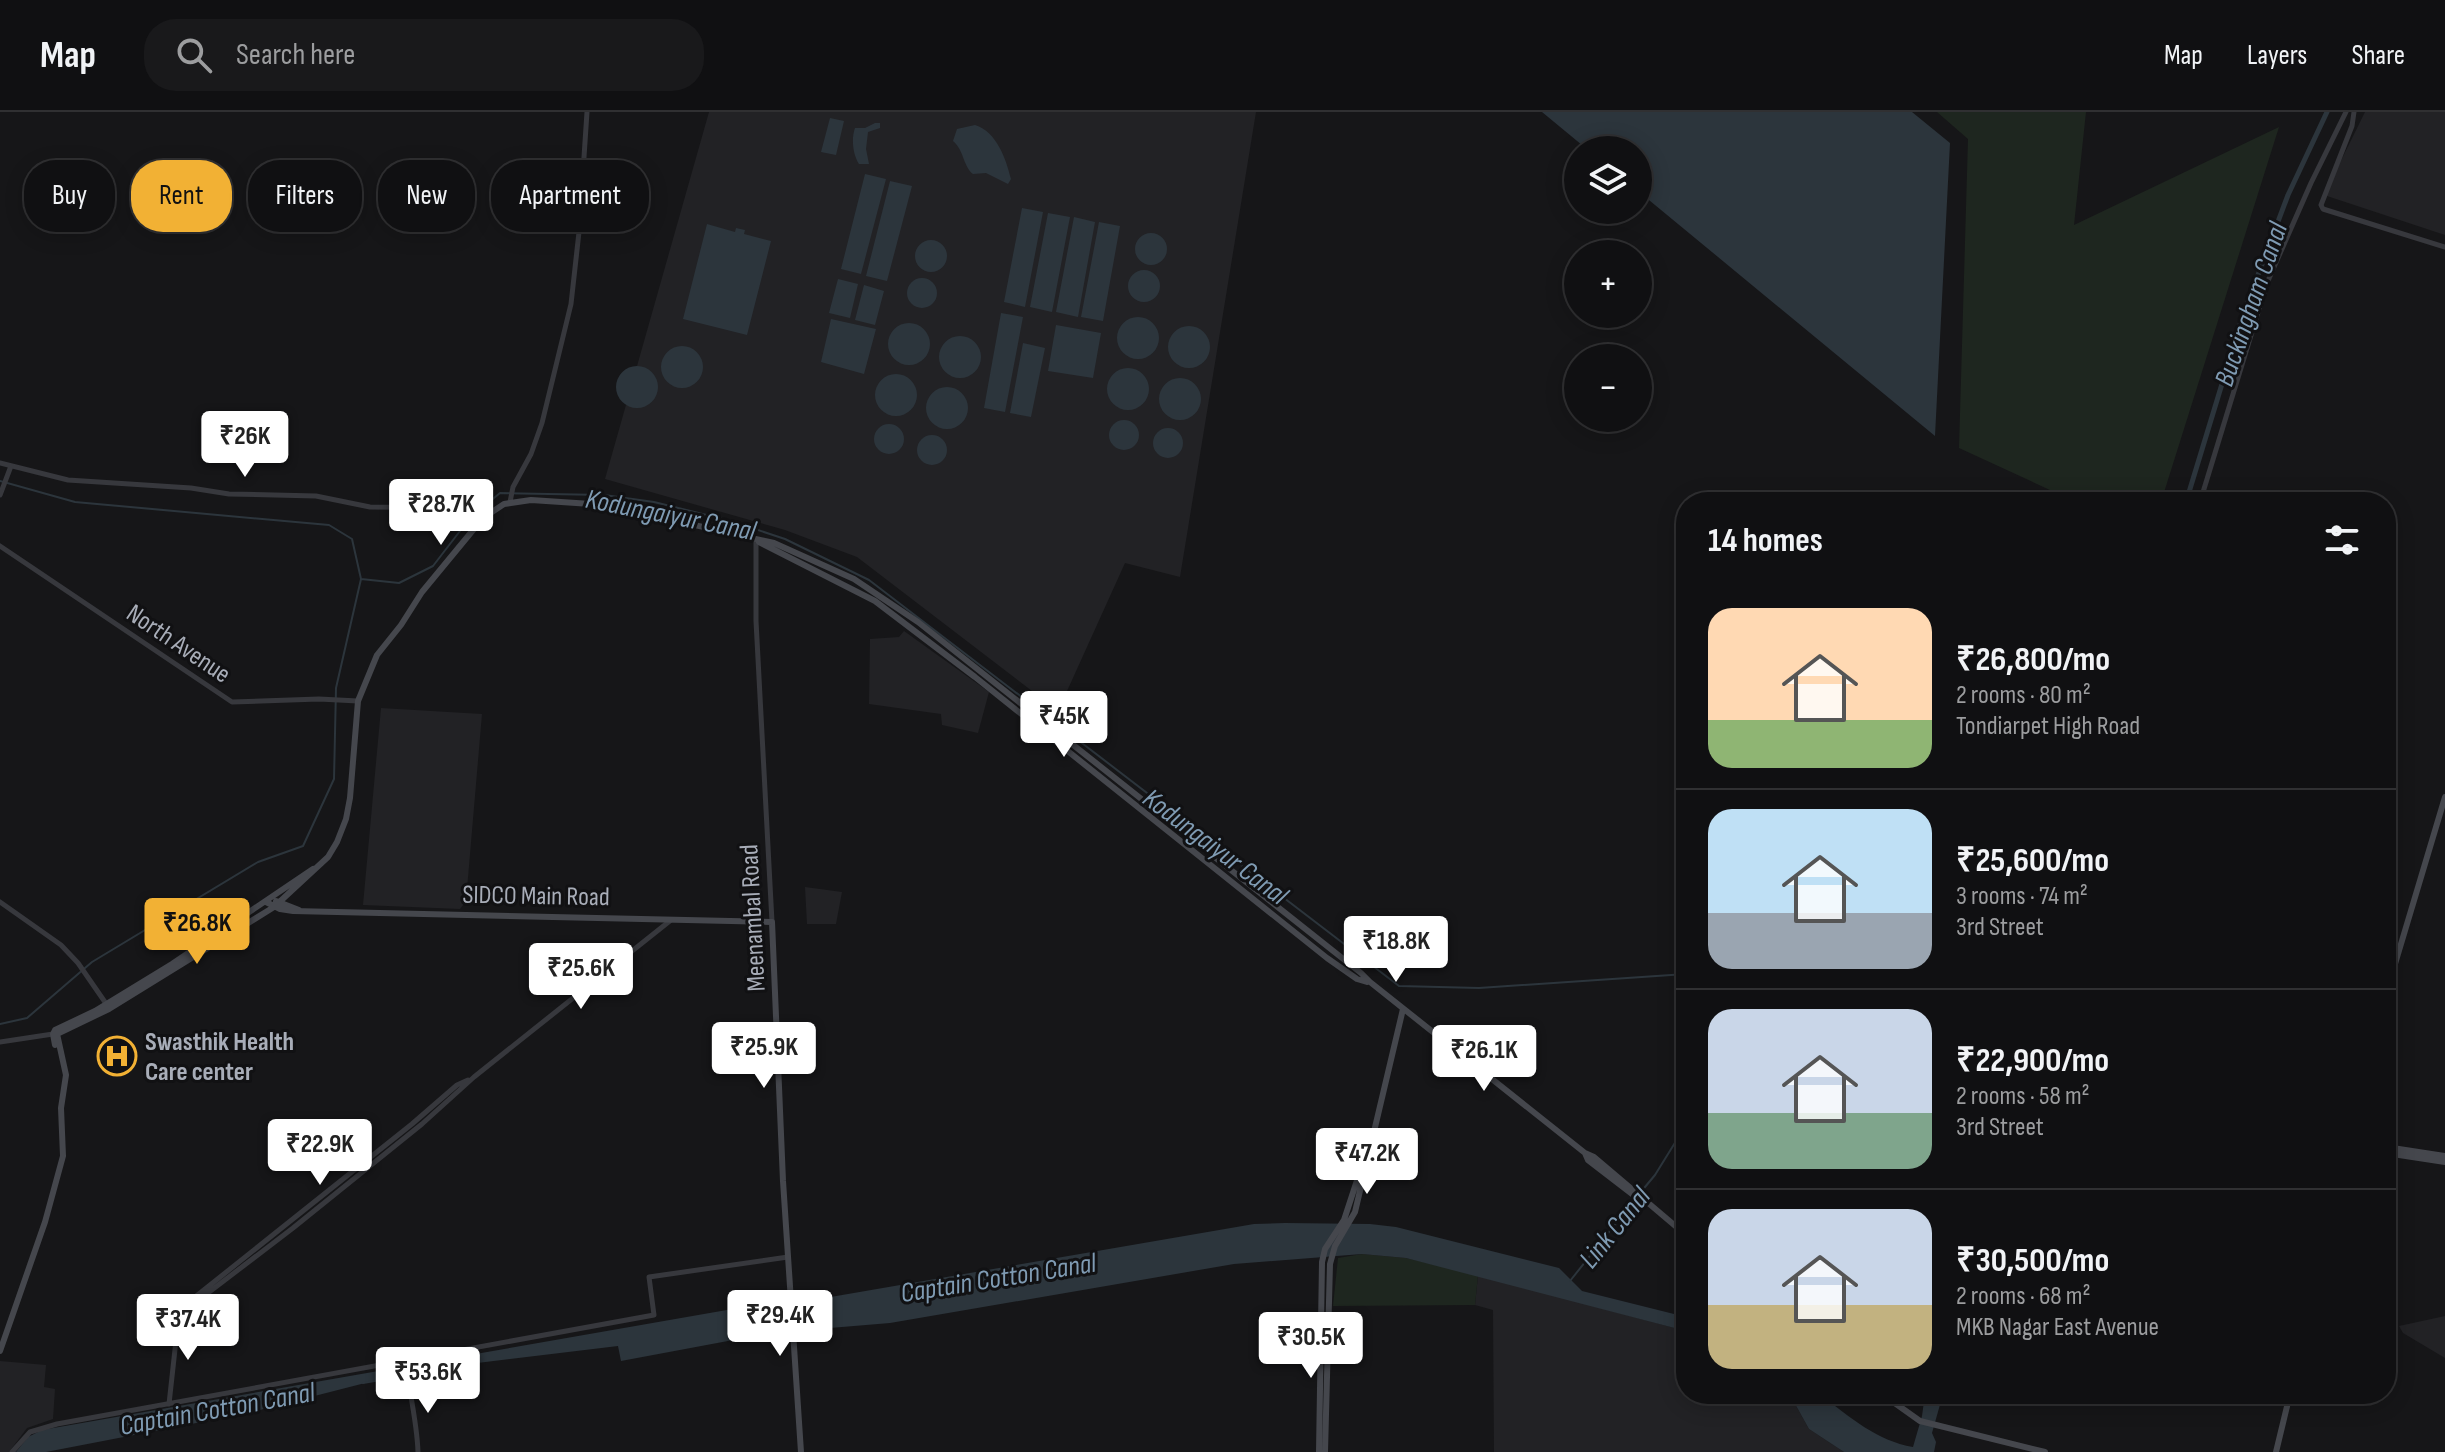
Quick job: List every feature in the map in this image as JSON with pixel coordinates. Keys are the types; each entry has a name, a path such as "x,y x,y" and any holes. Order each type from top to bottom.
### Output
{"main road":[{"path":"0,1351 60,1173 64,1139 61,1108 66,1075 55,1034 108,1007 272,903 333,850 346,819 350,798 358,701 377,655 482,517 512,496 606,505 774,543 854,579 905,613 1585,1153 1594,1157 1676,1227"},
{"path":"2396,961 2445,797"},
{"name":"SIDCO Main Road","path":"272,903 299,910 772,922"},
{"name":"Meenambal Road","path":"772,922 801,1452"},
{"path":"1322,1452 1322,1262 1325,1249 1355,1212 1403,1009"},
{"path":"2396,1152 2445,1159"},
{"path":"1322,1452 1330,1264 1345,1225"},
{"path":"1896,1404 1920,1421 2045,1452"},
{"path":"2276,1452 2288,1404"}],"street":[{"path":"512,496 542,423 571,304 587,112"},
{"path":"2203,492 2267,283 2346,112"},
{"path":"2354,112 2352,126 2321,205 2323,209 2445,247"},
{"path":"0,463 68,480 191,488 229,494 316,496 370,507 472,509 482,517"},
{"path":"0,495 11,466"},
{"name":"Meenambal Road","path":"756,540 756,621 772,922"},
{"name":"North Avenue","path":"0,546 232,702 358,701"},
{"path":"0,902 61,945 78,963 108,1007"},
{"path":"169,1404 178,1322 183,1312 293,1228 471,1080 673,919"},
{"path":"0,1042 55,1034"},
{"path":"12,1452 30,1432 41,1428 654,1315 649,1277 788,1257"},
{"path":"405,1362 418,1452"}],"shaded area":[{"path":"709,112 1256,112 1180,577 1125,563 1058,711 857,557 785,530 605,479"},
{"path":"1937,112 2086,112 2074,225 2279,127 2164,492 2054,492 1959,448 1968,139"},
{"path":"2365,112 2445,112 2445,235 2324,195"},
{"path":"904,631 989,692 978,733 942,725 941,714 869,704 870,639 899,637"},
{"path":"381,708 482,714 466,901 460,909 363,905"},
{"path":"805,887 842,892 836,924 807,924"},
{"path":"1362,1254 1406,1258 1478,1275 1475,1305 1333,1306 1338,1258"},
{"path":"1478,1275 1676,1328 1676,1404 1795,1404 1809,1429 1844,1452 1494,1452 1493,1310 1475,1305"},
{"path":"2445,1316 2445,1358 2403,1333 2399,1326"},
{"path":"0,1361 46,1365 44,1387 55,1389 53,1419 27,1428 9,1452 0,1452"}],"water":[{"path":"1542,112 1912,112 1950,143 1935,436 1652,203 1652,136 1571,136"},
{"path":"830,118 844,121 836,155 821,152"},
{"path":"880,123 880,128 868,132 866,149 869,164 859,164 853,147 855,128 865,128"},
{"path":"975,125 989,134 999,147 1011,179 1008,184 986,173 973,174 967,167 953,141 957,129"},
{"path":"865,174 886,179 861,274 841,269"},
{"path":"890,181 912,186 887,281 866,276"},
{"path":"1022,208 1043,212 1025,307 1004,302"},
{"path":"1048,213 1070,217 1052,312 1030,307"},
{"path":"1074,217 1095,222 1078,317 1056,312"},
{"path":"1099,222 1120,226 1103,321 1081,317"},
{"path":"707,224 735,232 736,228 745,230 744,234 771,241 747,335 683,319"},
{"path":"1151,233 1162,238 1167,249 1162,260 1151,265 1140,260 1135,249 1140,238"},
{"path":"931,240 942,245 947,256 942,267 931,272 920,267 915,256 920,245"},
{"path":"1144,270 1155,275 1160,286 1155,297 1144,302 1133,297 1128,286 1133,275"},
{"path":"922,278 933,282 937,293 933,304 922,308 911,304 907,293 911,282"},
{"path":"838,279 858,284 850,318 829,313"},
{"path":"864,285 884,291 875,325 855,320"},
{"path":"1001,313 1023,317 1005,412 984,408"},
{"path":"1138,317 1153,323 1159,338 1153,353 1138,359 1123,353 1117,338 1123,323"},
{"path":"831,319 876,329 864,374 821,362"},
{"path":"909,323 924,329 930,344 924,359 909,365 894,359 888,344 894,329"},
{"path":"1056,325 1101,333 1093,378 1048,371"},
{"path":"1189,326 1204,332 1210,347 1204,362 1189,368 1174,362 1168,347 1174,332"},
{"path":"960,336 975,342 981,357 975,372 960,378 945,372 939,357 945,342"},
{"path":"1023,343 1045,348 1031,417 1010,413"},
{"path":"682,346 697,352 703,367 697,382 682,388 667,382 661,367 667,352"},
{"path":"637,366 652,372 658,387 652,402 637,408 622,402 616,387 622,372"},
{"path":"1128,368 1143,374 1149,389 1143,404 1128,410 1113,404 1107,389 1113,374"},
{"path":"896,374 911,380 917,395 911,410 896,416 881,410 875,395 881,380"},
{"path":"1180,378 1195,384 1201,399 1195,414 1180,420 1165,414 1159,399 1165,384"},
{"path":"947,387 962,393 968,408 962,423 947,429 932,423 926,408 932,393"},
{"path":"1124,420 1135,424 1139,435 1135,446 1124,450 1113,446 1109,435 1113,424"},
{"path":"889,424 900,428 904,439 900,450 889,454 878,450 874,439 878,428"},
{"path":"1168,428 1179,432 1183,443 1179,454 1168,458 1157,454 1153,443 1157,432"},
{"path":"932,435 943,439 947,450 943,461 932,465 921,461 917,450 921,439"},
{"path":"1254,1224 1370,1224 1396,1227 1559,1268 1582,1291 1676,1314 1676,1328 1406,1258 1362,1254 1234,1264 890,1323 770,1333 621,1361 618,1346 412,1371 248,1413 46,1452 16,1452 28,1437 42,1430 789,1299 790,1304"},
{"path":"1795,1404 1833,1404 1876,1434 1913,1447 1924,1404 1940,1404 1932,1433 1936,1442 1934,1452 1844,1452 1809,1429"}],"waterway":[{"name":"Buckingham Canal","path":"2189,492 2243,315 2288,195 2327,112"},
{"path":"0,481 75,502 329,525 352,539 361,579 336,688 334,779 303,846 258,862 92,962 27,1018 0,1024"},
{"name":"Kodungaiyur Canal","path":"361,579 399,583 433,566 470,518 500,493 604,495 654,502 731,521 785,539 869,580 1399,986 1479,988 1676,975"},
{"name":"Link Canal","path":"1640,1193 1676,1141"},
{"name":"Link Canal","path":"1570,1281 1636,1198"},
{"name":"Captain Cotton Canal","path":"410,1375 471,1365"},
{"name":"Captain Cotton Canal","path":"363,1383 404,1376"}],"place":[{"name":"Swasthik Health Care center","path":"117,1056"}]}
